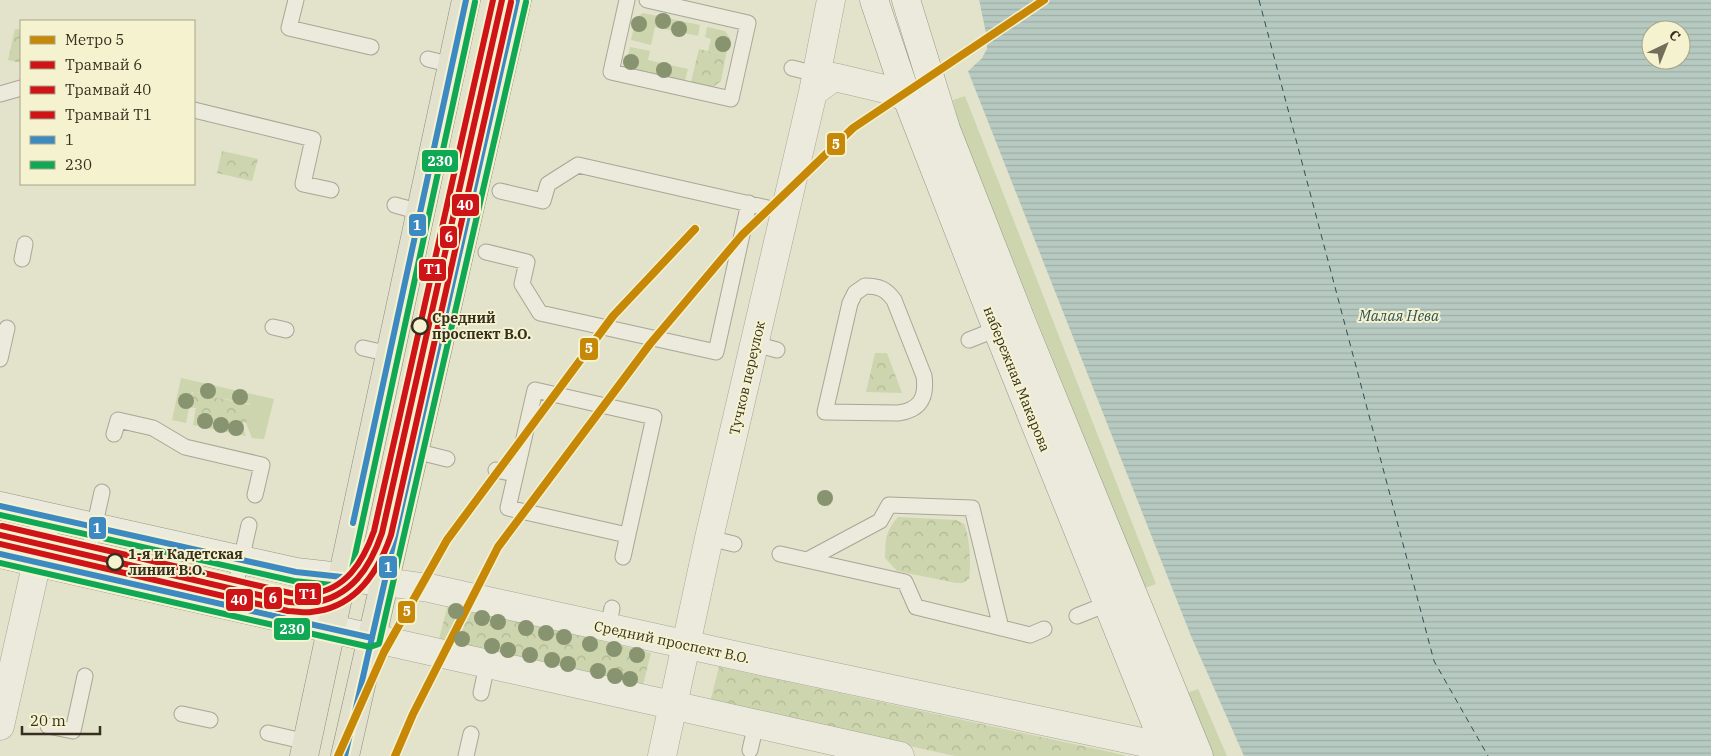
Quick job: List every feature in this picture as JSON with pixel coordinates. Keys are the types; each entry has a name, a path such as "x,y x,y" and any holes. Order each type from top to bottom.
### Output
{"main road":[{"path":"305,749 390,354 408,209 440,62 466,0"},
{"path":"345,756 517,0"}],"street":[{"name":"Тучков переулок","path":"662,756 686,644 721,541 766,347 807,78 831,0"},
{"name":"набережная Макарова","path":"874,0 907,98 1009,324 1197,756"},
{"name":"набережная Макарова","path":"906,0 1009,324 1107,604 1167,751"},
{"path":"807,78 834,77 889,90 907,98"},
{"name":"Средний проспект В.О.","path":"0,506 296,572 429,588 610,618 686,644 1110,736 1167,751 1197,756"},
{"path":"7,720 36,562 47,517"},
{"path":"0,554 673,706 753,737 900,756"}],"lane":[{"path":"296,0 289,28 370,47"},
{"path":"627,0 611,72 731,100 746,58 748,23 647,0"},
{"path":"0,94 20,88"},
{"path":"195,110 314,140 303,184 331,190"},
{"path":"500,191 544,201 548,184 578,165 786,212"},
{"path":"486,252 527,262 522,284 540,313 716,352 750,203"},
{"path":"22,259 26,244"},
{"path":"865,286 876,286 887,290 894,300 923,358 926,387 923,397 918,406 908,412 825,412 832,364 850,303 855,293 865,286"},
{"path":"969,340 1009,324"},
{"path":"0,359 7,328"},
{"path":"363,348 390,354"},
{"path":"623,557 654,417 534,390 508,508 627,535"},
{"path":"114,434 118,420 153,428 185,447 262,465 256,495"},
{"path":"415,451 447,459"},
{"path":"496,470 516,474"},
{"path":"84,573 102,492"},
{"path":"807,560 880,521 889,505 972,508 1001,628"},
{"path":"230,605 249,525"},
{"path":"780,554 905,582 916,607 1030,635 1044,629"},
{"path":"1077,616 1107,604"},
{"path":"481,693 487,665"},
{"path":"48,726 73,731 85,676"},
{"path":"182,714 210,720"},
{"path":"268,733 305,749"},
{"path":"466,756 471,734"}],"green space":[{"path":"643,13 700,25 698,36 655,27 651,45 631,40 636,18"},
{"path":"707,27 725,31 730,38 726,55 708,51 711,39 705,37"},
{"path":"15,29 20,30 20,63 8,60"},
{"path":"630,47 650,51 648,60 688,69 685,81 631,69 627,62"},
{"path":"699,49 726,55 721,81 713,87 691,82"},
{"path":"965,96 1156,584 1145,588 959,126 953,100"},
{"path":"222,151 258,159 252,181 217,173"},
{"path":"875,353 887,353 902,393 866,392"},
{"path":"181,378 274,399 264,439 252,438 246,423 250,404 192,392 186,423 172,420"},
{"path":"193,392 250,405 246,423 195,413 196,408 189,407"},
{"path":"195,413 241,422 246,436 193,425"},
{"path":"898,517 956,520 964,524 968,536 969,579 963,583 956,583 897,571 885,558 887,536"},
{"path":"448,604 651,653 642,689 439,639"},
{"path":"719,667 1125,756 955,756 710,702"},
{"path":"1198,689 1227,756 1213,756 1187,693"}],"water":[{"name":"Малая Нева","path":"979,0 1711,0 1711,756 1244,756 1191,636 968,71 982,58 987,39"}],"pier":[{"path":"976,0 979,0 987,39 987,49 982,58 968,71 967,69 980,57 984,48 985,39"}],"ferry route":[{"path":"1259,0 1434,661 1488,756"}],"metro line":[{"name":"5","path":"395,756 413,714 498,547 650,344 742,235 853,128 1044,0"},
{"name":"5","path":"338,756 384,652 447,540 613,316 695,229"}],"tram line":[{"name":"Т1","path":"2,526 300,594 323,591 334,587 351,573 358,564 374,531 493,0"},
{"name":"6","path":"0,535 289,602 309,603 326,600 338,594 357,579 371,558 382,533 502,0"},
{"name":"40","path":"0,544 288,611 308,612 327,609 340,604 363,586 372,575 391,535 511,2"}],"transit line":[{"name":"1","path":"353,523 466,0"},
{"name":"1","path":"345,756 517,0"},
{"name":"230","path":"0,515 294,581 342,586 349,583 475,2"},
{"name":"230","path":"0,563 370,647 379,644 526,2"},
{"name":"1","path":"0,506 296,572 342,577"},
{"name":"1","path":"0,554 372,638"}],"place":[{"name":"Средний проспект В.О.","path":"420,326"},
{"name":"1-я и Кадетская линии В.О.","path":"115,562"}]}
